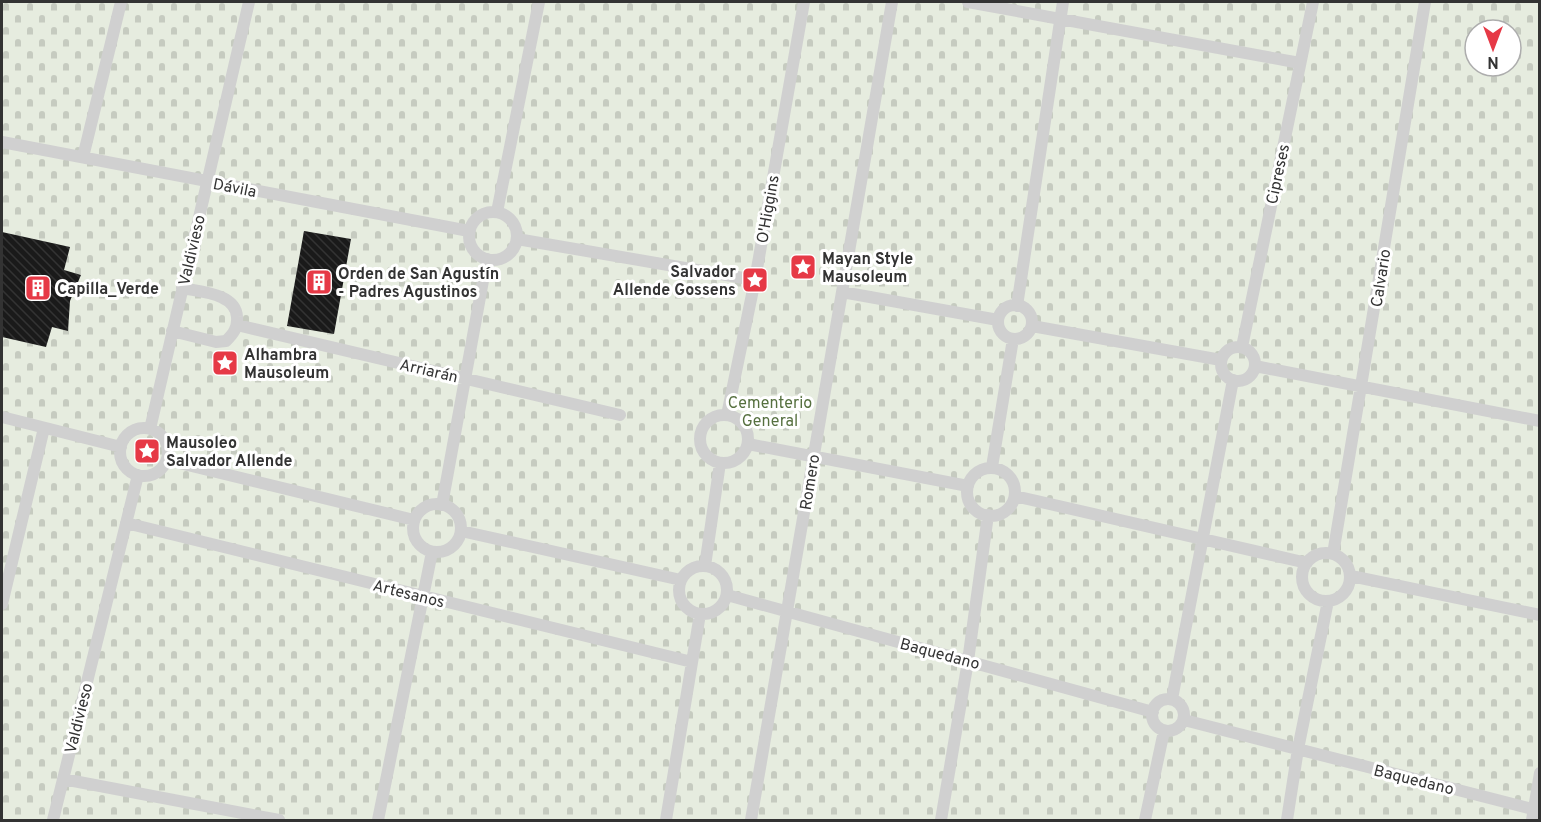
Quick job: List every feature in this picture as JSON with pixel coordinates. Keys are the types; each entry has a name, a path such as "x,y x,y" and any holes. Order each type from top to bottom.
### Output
{"lane":[{"path":"83,157 121,2"},
{"name":"Valdivieso","path":"150,429 249,2"},
{"path":"497,212 539,2"},
{"name":"O'Higgins","path":"727,415 755,280 804,2"},
{"name":"Romero","path":"751,820 892,2"},
{"path":"968,2 1300,63"},
{"path":"1017,306 1063,2"},
{"name":"Cipreses","path":"1242,346 1313,2"},
{"name":"Calvario","path":"1333,554 1425,2"},
{"name":"Dávila","path":"2,142 469,231"},
{"path":"497,212 510,219 517,232 517,239 510,253 503,258 487,260 480,257 471,246 469,231 477,218 483,214 497,212"},
{"path":"517,239 755,280"},
{"path":"442,505 487,260"},
{"path":"172,332 216,342 226,341 233,334 237,325 237,313 233,304 224,298 182,288"},
{"path":"842,292 998,320"},
{"path":"1017,306 1026,310 1030,315 1032,326 1023,338 1013,339 1003,335 998,326 998,320 999,315 1006,308 1017,306"},
{"name":"Arriarán","path":"237,325 620,415"},
{"path":"1032,326 1221,360"},
{"path":"993,467 1013,339"},
{"path":"1242,346 1253,356 1255,366 1250,376 1239,381 1228,379 1221,370 1221,360 1230,347 1242,346"},
{"path":"1255,366 1539,421"},
{"path":"1172,699 1233,380"},
{"path":"727,415 736,418 744,425 748,435 748,444 738,459 729,463 720,463 705,454 701,446 702,428 717,416 727,415"},
{"path":"2,417 121,447"},
{"path":"2,604 44,428"},
{"path":"150,429 157,432 167,444 167,460 159,472 138,476 131,473 122,462 121,447 124,440 135,430 150,429"},
{"path":"748,444 968,486"},
{"path":"167,460 414,520"},
{"path":"705,566 720,463"},
{"path":"993,467 1007,474 1015,488 1015,496 1002,513 988,515 974,508 967,494 968,486 977,472 993,467"},
{"name":"Valdivieso","path":"53,820 138,476"},
{"path":"1015,496 1307,563"},
{"path":"442,505 458,517 461,531 454,545 447,550 432,552 417,543 414,536 414,520 422,509 442,505"},
{"path":"941,820 968,661 988,515"},
{"name":"Artesanos","path":"126,523 692,662"},
{"path":"461,531 681,580"},
{"path":"376,820 432,552"},
{"path":"1323,553 1333,554 1342,559 1348,567 1351,576 1349,586 1337,599 1328,601 1311,596 1305,589 1303,580 1303,572 1307,563 1313,557 1323,553"},
{"path":"705,566 714,569 722,576 727,595 717,610 709,614 700,614 692,612 685,606 680,598 679,589 686,573 695,567 705,566"},
{"path":"1351,576 1539,615"},
{"name":"Baquedano","path":"727,595 1153,712"},
{"path":"1287,820 1298,749 1328,601"},
{"path":"666,820 700,614"},
{"path":"1172,699 1177,701 1183,709 1184,720 1178,728 1164,731 1154,721 1153,712 1162,700 1172,699"},
{"name":"Baquedano","path":"1184,720 1535,814"},
{"path":"1145,820 1164,731"},
{"path":"1535,814 1539,773"},
{"path":"63,779 279,820"}],"green space":[{"name":"Cementerio General","path":"2,2 1539,2 1539,820 2,820"}],"building":[{"name":"Orden de San Agustín - Padres Agustinos","path":"304,231 351,239 334,334 287,326"},
{"name":"Capilla_Verde","path":"2,232 70,247 64,270 81,275 70,301 68,331 52,327 46,347 2,337"}],"place":[{"name":"Mayan Style Mausoleum","path":"803,267"},
{"name":"Salvador Allende Gossens","path":"755,280"},
{"name":"Orden de San Agustín - Padres Agustinos","path":"319,282"},
{"name":"Capilla_Verde","path":"38,288"},
{"name":"Alhambra Mausoleum","path":"225,363"},
{"name":"Mausoleo Salvador Allende","path":"147,451"}]}
